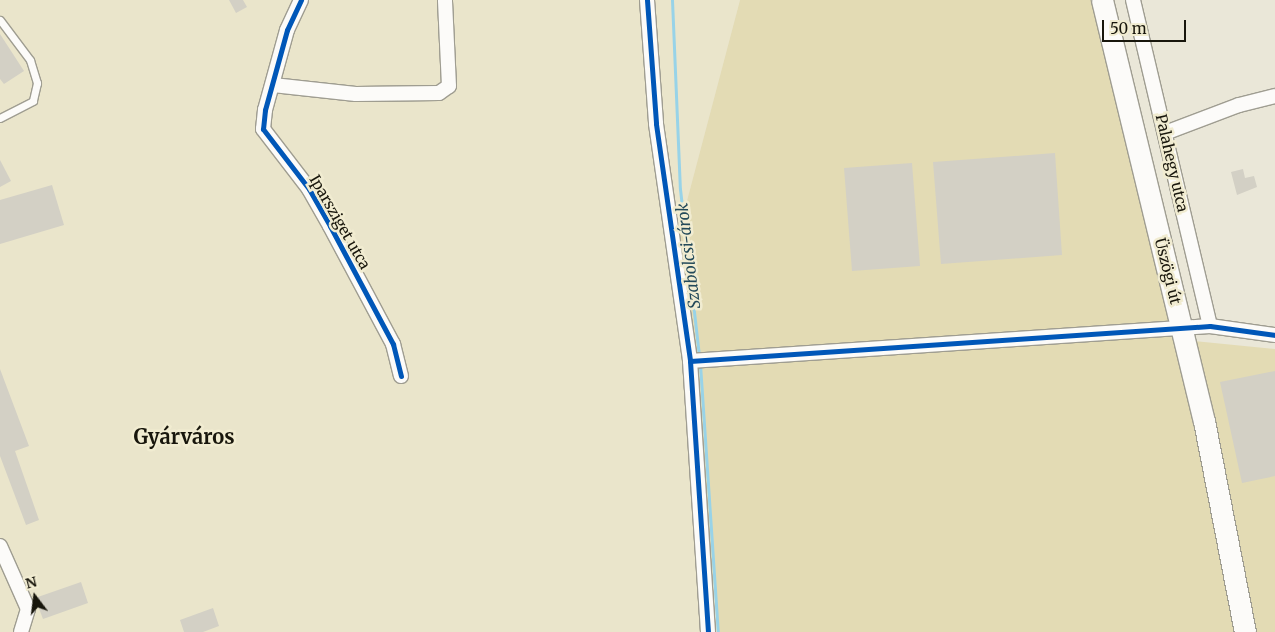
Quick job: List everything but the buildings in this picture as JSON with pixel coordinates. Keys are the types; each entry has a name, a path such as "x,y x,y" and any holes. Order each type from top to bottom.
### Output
{"main road":[{"name":"Üszögi út","path":"1102,0 1182,327 1245,632"}],"street":[{"name":"Iparsziget utca","path":"301,0 287,30 263,129 309,190 330,226 393,344 401,376"},
{"path":"273,85 356,94 439,93 449,86 445,0"},
{"path":"647,0 656,124 697,361 708,632"},
{"name":"Palahegy utca","path":"1133,0 1210,326"},
{"path":"1165,133 1240,105 1275,96"},
{"path":"697,361 1182,327 1210,326 1275,335"},
{"path":"0,546 28,608 21,632"}],"lane":[{"path":"0,20 30,60 37,83 33,101 0,118"}],"shaded area":[{"path":"0,0 740,0 679,231 718,632 0,632"},
{"path":"740,0 1114,0 1194,341 1275,349 1275,632 718,632 679,231"}],"waterway":[{"name":"Szabolcsi-árok","path":"672,0 680,189 699,355"},
{"name":"Szabolcsi-árok","path":"700,364 718,632"}],"cycle path":[{"path":"301,0 287,30 265,110 263,129 309,189 330,226 393,344 401,376"},
{"path":"647,0 656,124 690,361 708,632"},
{"path":"690,361 1210,326 1275,335"}],"district":[{"name":"Gyárváros","path":"184,436"}]}
